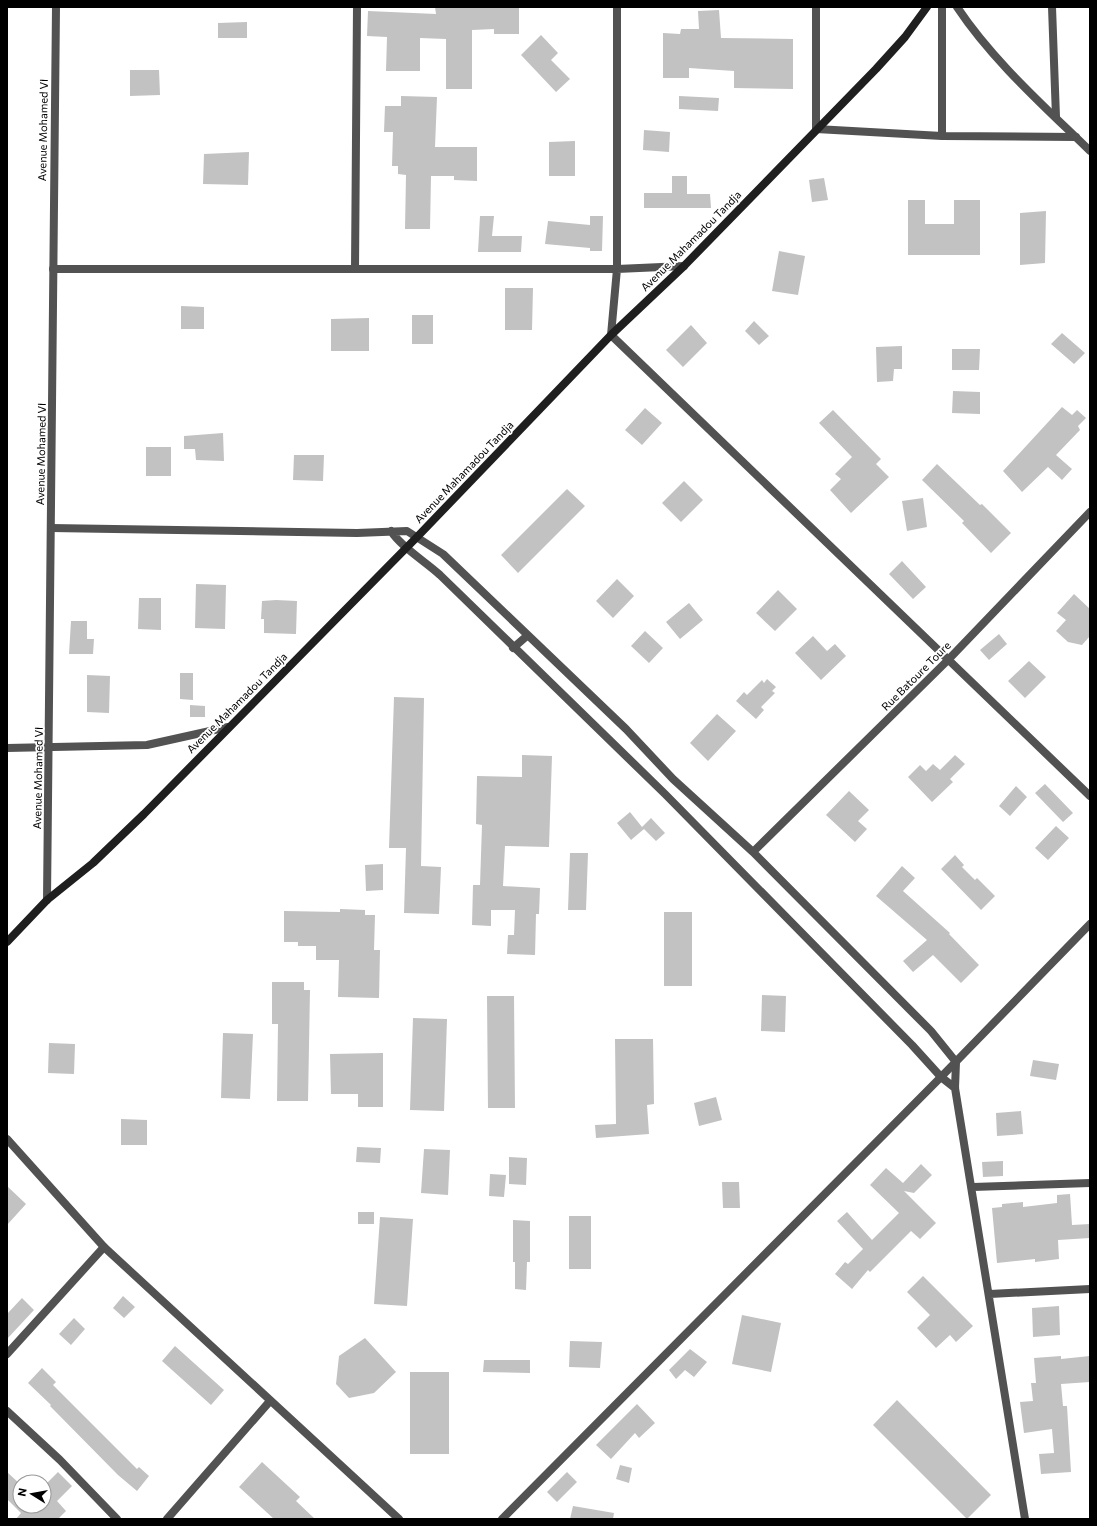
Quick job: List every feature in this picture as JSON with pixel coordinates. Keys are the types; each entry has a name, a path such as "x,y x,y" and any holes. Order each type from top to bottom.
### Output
{"main road":[{"name":"Avenue Mahamadou Tandja","path":"7,942 48,900 93,863 418,536 611,335 684,266 876,69 905,36 927,7"}],"street":[{"name":"Avenue Mohamed VI","path":"48,900 56,7"},
{"path":"355,269 357,7"},
{"path":"617,7 617,269 611,335 1090,796"},
{"path":"816,7 816,129 942,136 1076,137"},
{"path":"942,7 942,136"},
{"path":"958,7 972,29 993,53 1090,151"},
{"path":"1052,7 1056,117"},
{"path":"53,269 617,269 684,266"},
{"name":"Rue Batoure Toure","path":"753,852 948,660 1090,512"},
{"path":"51,528 356,533 407,531 418,536 443,554 528,634 626,729 673,779 753,852 931,1031 956,1062 955,1088 973,1187 1025,1519"},
{"path":"391,531 397,541 407,547 440,575 513,648 659,788 791,920 941,1077 955,1088"},
{"path":"513,648 528,634"},
{"path":"7,748 147,745 228,727"},
{"path":"502,1519 956,1062 1090,924"},
{"path":"7,1139 104,1247 399,1519"},
{"path":"973,1187 1090,1183"},
{"path":"7,1354 104,1247"},
{"path":"990,1294 1090,1290"},
{"path":"167,1519 270,1401"},
{"path":"7,1411 60,1460 117,1519"}],"building":[{"path":"435,7 519,7 519,34 494,34 494,29 472,30 472,89 446,89 446,39 420,38 420,71 386,71 387,37 367,36 368,11 436,14"},
{"path":"719,10 721,38 793,39 793,89 734,88 734,71 689,68 689,78 663,78 663,33 680,34 681,29 699,29 698,11"},
{"path":"247,22 247,38 218,38 218,23"},
{"path":"541,35 558,53 551,60 570,79 556,92 521,55"},
{"path":"130,70 159,70 160,95 130,96"},
{"path":"401,96 437,97 435,147 477,147 477,181 454,180 454,176 431,176 430,229 405,229 406,175 398,174 398,166 392,166 393,132 384,132 385,106 401,106"},
{"path":"679,96 719,98 718,111 679,109"},
{"path":"644,130 670,132 669,152 643,150"},
{"path":"575,141 575,176 549,176 549,142"},
{"path":"249,152 248,185 203,184 204,154"},
{"path":"672,176 687,176 687,194 710,194 711,208 644,208 644,193 672,193"},
{"path":"824,178 828,200 812,202 809,180"},
{"path":"908,200 925,200 925,224 954,224 954,200 980,200 980,255 908,255"},
{"path":"1046,211 1045,263 1020,265 1020,213"},
{"path":"480,216 494,216 492,236 522,236 521,252 478,252"},
{"path":"590,216 603,216 602,251 590,251 590,248 545,244 548,221 590,225"},
{"path":"779,251 805,256 798,295 772,291"},
{"path":"505,288 533,288 532,330 505,330"},
{"path":"181,306 204,307 204,329 181,329"},
{"path":"412,315 433,315 433,344 412,344"},
{"path":"369,318 369,351 331,351 331,319"},
{"path":"754,321 769,336 759,345 745,331"},
{"path":"691,325 707,343 683,367 666,350"},
{"path":"1062,333 1085,353 1074,364 1051,344"},
{"path":"902,346 902,369 894,369 893,381 877,382 876,347"},
{"path":"952,349 980,349 979,370 952,370"},
{"path":"953,391 980,392 980,414 952,413"},
{"path":"1062,407 1072,415 1077,410 1086,418 1078,426 1080,430 1056,455 1072,469 1062,480 1048,467 1022,492 1003,471"},
{"path":"645,408 662,423 642,445 625,430"},
{"path":"833,410 881,459 876,464 889,477 851,513 830,490 841,479 835,474 852,457 819,423"},
{"path":"223,433 224,461 196,460 195,449 184,449 184,436"},
{"path":"146,447 171,447 171,476 146,476"},
{"path":"294,455 324,455 323,481 293,480"},
{"path":"937,464 980,505 982,504 1011,533 991,553 962,523 964,521 922,480"},
{"path":"684,481 703,500 681,522 662,503"},
{"path":"567,489 585,506 518,573 501,555"},
{"path":"923,498 927,527 907,531 902,501"},
{"path":"902,561 926,587 913,599 889,574"},
{"path":"617,579 634,596 613,618 596,601"},
{"path":"196,584 226,585 225,629 195,628"},
{"path":"778,590 797,609 775,631 756,613"},
{"path":"1074,594 1090,609 1090,636 1082,645 1068,642 1056,631 1066,620 1057,613"},
{"path":"139,598 161,598 161,630 138,629"},
{"path":"262,601 297,601 296,634 264,633 264,619 261,619"},
{"path":"689,603 703,620 680,639 666,622"},
{"path":"71,621 87,621 87,639 94,639 93,654 69,654"},
{"path":"645,631 663,648 649,663 631,646"},
{"path":"999,634 1007,644 989,660 980,650"},
{"path":"813,636 827,651 835,644 846,656 821,680 795,653"},
{"path":"1029,661 1046,677 1025,698 1008,681"},
{"path":"180,673 193,673 193,700 180,699"},
{"path":"87,675 110,676 109,713 87,712"},
{"path":"767,679 776,687 772,691 775,693 761,707 764,710 756,719 736,701 744,692 747,695 762,680 764,683"},
{"path":"394,697 424,698 421,866 441,867 439,914 404,913 406,848 389,848"},
{"path":"190,705 205,706 205,717 190,717"},
{"path":"717,714 736,731 708,761 690,743"},
{"path":"522,755 552,756 549,847 505,846 503,886 540,888 539,914 536,914 535,955 507,954 508,935 514,935 515,910 491,910 491,926 472,925 473,885 480,885 482,825 476,824 477,776 522,777"},
{"path":"955,755 965,764 950,779 953,782 932,802 908,777 920,765 926,771 933,764 940,770"},
{"path":"1045,784 1073,813 1063,822 1035,793"},
{"path":"1016,786 1027,797 1010,816 999,806"},
{"path":"849,791 869,810 858,821 867,829 855,842 826,815"},
{"path":"630,812 642,827 651,818 665,833 656,841 644,829 631,840 617,823"},
{"path":"1056,826 1069,838 1048,860 1035,848"},
{"path":"570,853 588,853 586,910 568,910"},
{"path":"955,855 964,865 962,867 975,880 977,878 995,896 981,910 941,869"},
{"path":"383,864 383,890 366,891 365,865"},
{"path":"902,866 915,878 903,891 950,933 949,934 979,965 961,983 933,955 913,972 903,961 927,940 876,896"},
{"path":"340,909 365,910 365,915 375,915 374,950 380,950 379,998 338,997 339,960 316,960 316,946 298,946 298,942 284,942 284,911 340,912"},
{"path":"664,912 692,912 692,986 664,986"},
{"path":"272,982 304,982 304,990 310,990 308,1101 277,1101 278,1024 272,1024"},
{"path":"762,995 786,996 785,1032 761,1031"},
{"path":"487,996 514,996 515,1108 488,1108"},
{"path":"413,1018 447,1019 444,1111 410,1110"},
{"path":"223,1033 253,1034 250,1099 221,1098"},
{"path":"615,1039 653,1039 654,1104 647,1105 649,1134 596,1138 595,1125 616,1124"},
{"path":"49,1043 75,1044 74,1074 48,1073"},
{"path":"383,1053 383,1107 358,1107 358,1094 331,1094 330,1054"},
{"path":"1033,1060 1059,1064 1056,1080 1030,1076"},
{"path":"716,1097 722,1120 699,1126 694,1103"},
{"path":"1021,1111 1023,1134 997,1136 996,1113"},
{"path":"121,1119 147,1120 147,1145 121,1145"},
{"path":"357,1147 381,1148 380,1163 356,1162"},
{"path":"424,1149 450,1150 448,1195 421,1193"},
{"path":"509,1157 527,1158 526,1185 509,1184"},
{"path":"1003,1161 1003,1176 983,1177 982,1162"},
{"path":"921,1164 932,1175 914,1193 904,1191 936,1223 920,1239 911,1231 870,1272 868,1270 852,1289 835,1274 845,1262 848,1264 863,1249 837,1221 847,1212 872,1240 899,1213 870,1185 886,1168 903,1183"},
{"path":"490,1174 506,1175 504,1197 489,1196"},
{"path":"722,1182 739,1182 740,1208 723,1208"},
{"path":"7,1186 26,1204 7,1225"},
{"path":"1070,1194 1072,1225 1090,1224 1090,1238 1058,1240 1059,1259 1035,1262 1035,1259 997,1263 992,1208 1002,1207 1002,1204 1023,1202 1023,1207 1057,1203 1057,1195"},
{"path":"358,1212 374,1212 374,1224 358,1224"},
{"path":"569,1216 591,1216 591,1269 569,1269"},
{"path":"380,1217 413,1219 407,1306 374,1304"},
{"path":"513,1220 530,1221 530,1262 527,1262 526,1290 515,1289 515,1262 513,1262"},
{"path":"923,1276 973,1326 956,1342 950,1335 936,1348 917,1328 930,1315 907,1292"},
{"path":"123,1296 135,1307 124,1318 113,1308"},
{"path":"22,1298 34,1310 7,1339 7,1314"},
{"path":"1059,1306 1060,1335 1033,1337 1032,1308"},
{"path":"742,1315 781,1323 771,1372 732,1364"},
{"path":"74,1318 85,1329 71,1345 59,1334"},
{"path":"365,1338 396,1372 374,1393 349,1398 336,1384 339,1356"},
{"path":"570,1341 602,1342 600,1368 569,1367"},
{"path":"175,1346 224,1390 211,1405 162,1361"},
{"path":"690,1349 707,1362 694,1377 685,1370 676,1379 669,1370"},
{"path":"1061,1356 1061,1359 1090,1356 1090,1382 1061,1384 1063,1406 1067,1406 1071,1472 1041,1474 1039,1454 1054,1453 1052,1429 1024,1433 1020,1402 1033,1401 1031,1383 1036,1383 1034,1358"},
{"path":"484,1360 530,1360 530,1373 483,1372"},
{"path":"42,1368 56,1382 53,1385 137,1469 139,1467 149,1476 137,1491 118,1475 28,1383"},
{"path":"410,1372 449,1372 449,1454 410,1454"},
{"path":"897,1400 991,1495 967,1519 873,1425"},
{"path":"637,1404 655,1423 639,1438 635,1433 611,1459 596,1445"},
{"path":"262,1462 300,1497 296,1501 315,1519 274,1519 239,1487"},
{"path":"620,1465 632,1468 629,1483 616,1479"},
{"path":"7,1472 12,1477 12,1504 7,1499"},
{"path":"58,1472 72,1486 57,1501 66,1511 58,1519 16,1519 20,1514 52,1514 52,1478"},
{"path":"567,1472 577,1482 557,1502 547,1492"},
{"path":"573,1506 614,1513 613,1519 570,1519"}]}
